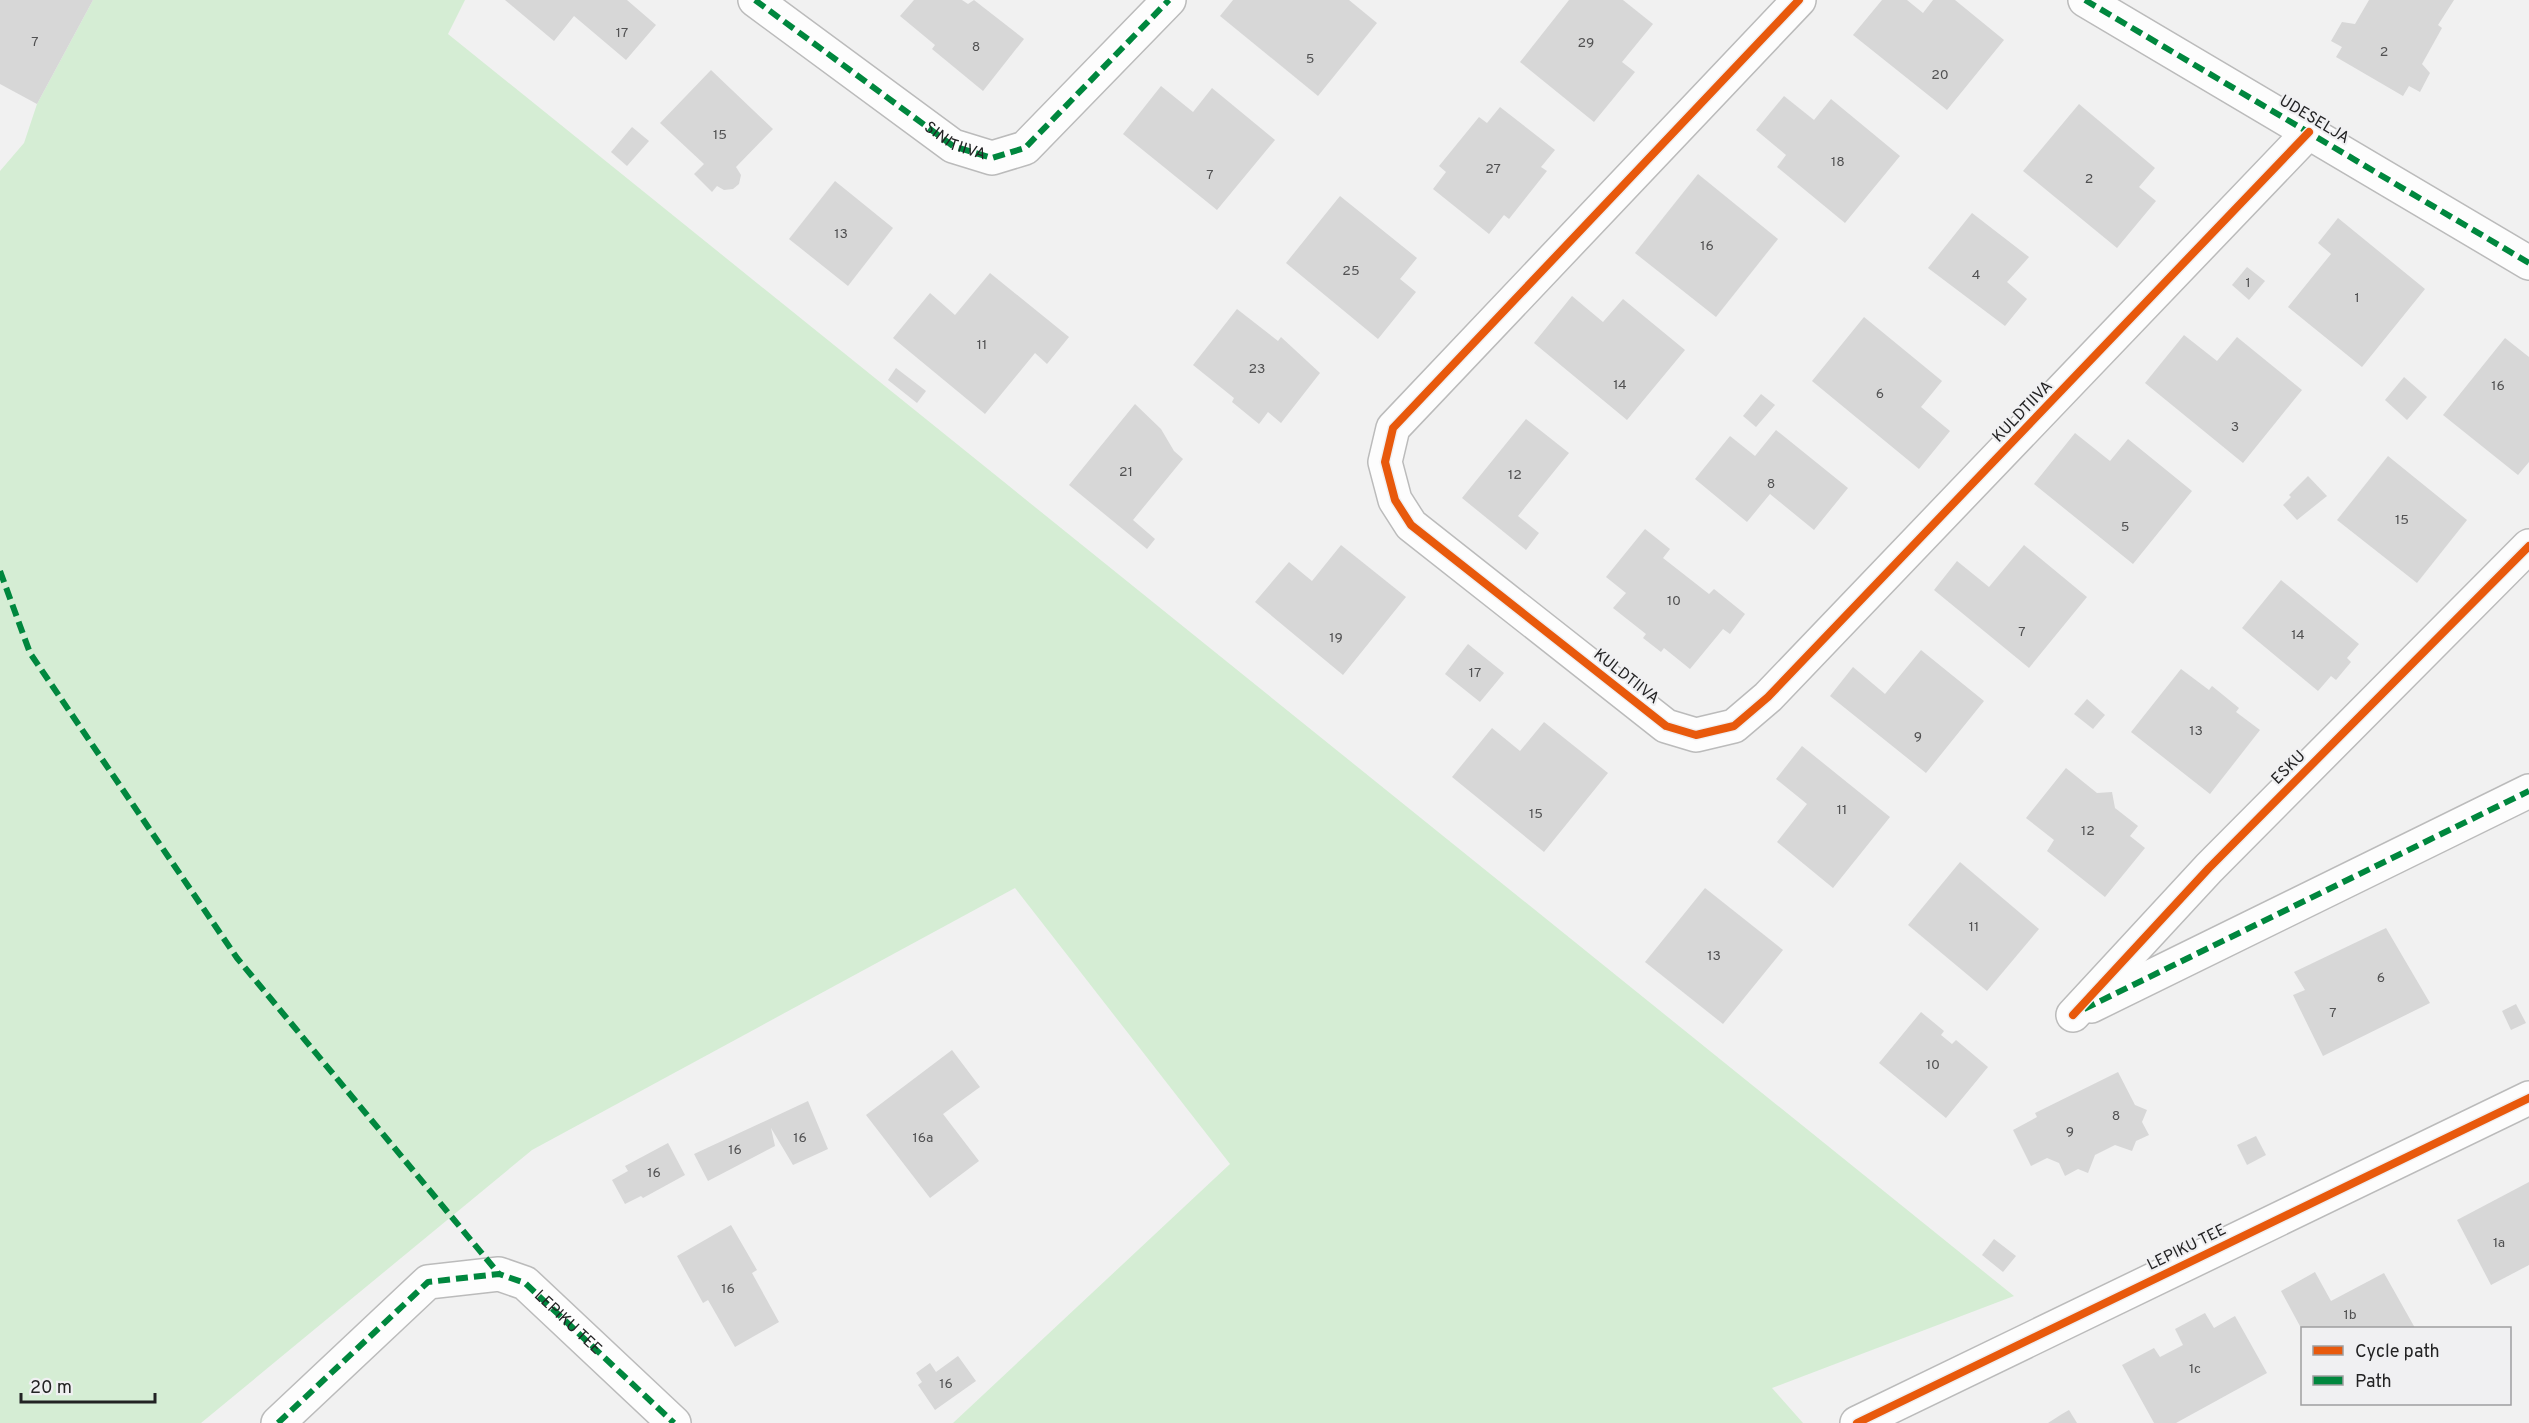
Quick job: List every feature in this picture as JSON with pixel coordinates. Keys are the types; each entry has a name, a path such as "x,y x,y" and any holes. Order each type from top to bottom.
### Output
{"street":[{"name":"SINITIIVA","path":"755,0 953,146 992,158 1025,148 1169,0"},
{"name":"KULDTIIVA","path":"1799,0 1393,428 1385,462 1395,500 1411,525 1666,726 1696,735 1734,726 1768,697 2309,132"},
{"name":"UDESELJA","path":"2085,0 2529,262"},
{"name":"ESKU","path":"2529,546 2209,868 2073,1015 2529,791"},
{"name":"LEPIKU TEE","path":"1857,1423 2529,1098"},
{"name":"LEPIKU TEE","path":"278,1423 428,1282 499,1274 525,1283 674,1423"}],"green space":[{"path":"93,0 465,0 448,34 2014,1296 1772,1388 1803,1423 953,1423 1230,1164 1015,888 532,1150 201,1423 0,1423 0,171 24,143 37,104"}],"building":[{"path":"0,0 93,0 37,104 0,84"},
{"path":"505,0 627,0 656,25 626,60 574,16 554,41"},
{"path":"914,0 962,0 968,4 974,0 1024,39 983,91 932,49 935,45 900,16"},
{"path":"1233,0 1349,0 1377,23 1318,96 1220,16"},
{"path":"1569,0 1623,0 1653,24 1622,62 1635,72 1594,122 1520,62"},
{"path":"1882,0 1907,0 1923,13 1933,0 1955,0 2004,40 1947,110 1853,35"},
{"path":"2369,0 2454,0 2438,25 2442,28 2422,64 2430,73 2420,92 2409,86 2403,96 2336,57 2342,47 2331,41 2342,22 2355,24"},
{"path":"711,70 773,129 736,167 741,175 739,184 733,189 724,190 717,186 712,192 694,174 704,164 660,123"},
{"path":"1161,86 1193,112 1212,88 1275,140 1217,210 1123,134"},
{"path":"1784,96 1814,120 1831,99 1900,156 1845,223 1777,167 1786,155 1756,130"},
{"path":"2079,104 2155,168 2139,187 2156,201 2117,248 2023,171"},
{"path":"1500,107 1555,150 1541,167 1547,171 1509,219 1504,215 1489,234 1433,189 1446,172 1439,166 1479,117 1487,123"},
{"path":"632,127 649,141 627,166 611,152"},
{"path":"1698,174 1778,239 1716,317 1635,253"},
{"path":"835,181 893,228 848,286 789,239"},
{"path":"1340,196 1417,258 1400,279 1416,292 1378,339 1286,263"},
{"path":"1972,213 2029,257 2007,282 2027,299 2005,326 1928,268"},
{"path":"2338,218 2425,289 2362,367 2288,307 2331,254 2318,243"},
{"path":"2247,267 2265,281 2249,300 2232,285"},
{"path":"990,273 1069,337 1047,364 1035,353 985,414 893,338 930,293 955,315"},
{"path":"1572,296 1603,322 1623,299 1685,350 1627,420 1534,343"},
{"path":"1237,309 1278,341 1281,337 1320,373 1281,423 1268,412 1259,424 1232,402 1234,398 1193,365"},
{"path":"1864,317 1942,381 1921,407 1950,431 1919,469 1812,381"},
{"path":"2184,335 2217,361 2237,337 2302,390 2243,463 2145,383"},
{"path":"2505,338 2529,357 2529,462 2518,475 2443,415"},
{"path":"896,368 926,391 917,403 888,380"},
{"path":"2404,377 2427,397 2407,420 2385,400"},
{"path":"1761,394 1775,405 1756,427 1743,416"},
{"path":"1135,404 1161,429 1174,451 1183,459 1133,520 1155,539 1147,549 1069,485"},
{"path":"1526,419 1569,453 1518,516 1539,533 1526,550 1462,498"},
{"path":"1776,430 1848,488 1814,530 1770,494 1747,522 1695,479 1730,436 1755,456"},
{"path":"2075,433 2110,461 2128,439 2192,491 2133,564 2034,484"},
{"path":"2388,456 2467,520 2417,583 2337,520"},
{"path":"2308,476 2327,496 2297,520 2283,505 2291,497 2289,495"},
{"path":"1645,529 1670,549 1663,558 1709,594 1714,589 1745,614 1730,634 1723,629 1690,669 1664,648 1661,652 1643,638 1646,634 1613,608 1626,593 1606,577"},
{"path":"1341,545 1406,597 1343,675 1255,602 1289,562 1312,581"},
{"path":"2024,545 2087,597 2029,668 1934,590 1957,561 1989,587"},
{"path":"2281,580 2359,644 2347,658 2351,662 2336,680 2331,676 2318,691 2242,628"},
{"path":"1468,644 1504,673 1480,702 1445,674"},
{"path":"1921,650 1984,701 1926,773 1830,696 1853,667 1885,694"},
{"path":"2181,669 2209,690 2212,686 2239,708 2236,712 2260,730 2210,794 2131,732"},
{"path":"2087,699 2105,715 2093,729 2074,714"},
{"path":"1544,722 1608,773 1544,852 1452,777 1492,728 1520,751"},
{"path":"1802,746 1890,817 1833,888 1777,842 1807,804 1776,779"},
{"path":"2066,768 2097,793 2112,792 2115,808 2138,826 2130,836 2145,848 2105,897 2047,851 2054,840 2026,818"},
{"path":"1960,862 2039,929 1987,991 1908,925"},
{"path":"1705,888 1783,950 1723,1024 1645,962"},
{"path":"2386,928 2430,1003 2323,1056 2293,995 2305,990 2294,972"},
{"path":"2516,1004 2526,1023 2511,1030 2502,1011"},
{"path":"1921,1012 1944,1031 1941,1035 1952,1044 1956,1040 1988,1067 1946,1118 1879,1063"},
{"path":"952,1050 980,1087 943,1114 979,1161 930,1198 866,1115"},
{"path":"2118,1072 2135,1105 2147,1110 2142,1122 2149,1135 2136,1141 2132,1151 2115,1145 2095,1155 2088,1173 2078,1169 2065,1176 2059,1163 2047,1158 2031,1166 2013,1130 2037,1117 2035,1113"},
{"path":"808,1101 828,1149 793,1165 771,1128 775,1146 708,1181 694,1154"},
{"path":"2256,1136 2266,1155 2247,1165 2237,1145"},
{"path":"668,1143 685,1175 643,1198 641,1196 625,1204 612,1180 628,1171 625,1166"},
{"path":"2529,1182 2529,1265 2491,1285 2457,1220"},
{"path":"731,1225 757,1270 752,1273 779,1322 735,1347 708,1300 703,1303 677,1256"},
{"path":"1994,1239 2016,1256 2003,1272 1982,1255"},
{"path":"2315,1272 2331,1301 2384,1273 2414,1327 2301,1328 2281,1291"},
{"path":"2205,1313 2214,1328 2235,1316 2267,1373 2176,1423 2154,1423 2122,1365 2154,1348 2160,1357 2183,1345 2175,1329"},
{"path":"958,1356 976,1381 935,1410 918,1385 922,1382 916,1373 930,1363 936,1372"},
{"path":"2069,1410 2077,1423 2048,1423 2062,1414"}],"marked path":[{"path":"755,0 953,146 992,158 1025,148 1169,0"},
{"path":"2085,0 2529,263"},
{"path":"0,571 30,653 237,958 499,1274"},
{"path":"2084,1009 2529,791"},
{"path":"278,1423 428,1282 499,1274 525,1283 674,1423"}],"cycle path":[{"path":"1799,0 1393,428 1385,462 1395,500 1411,525 1666,726 1696,735 1734,726 1768,697 2309,132"},
{"path":"2073,1015 2209,868 2529,546"},
{"path":"1857,1423 2529,1098"}]}
